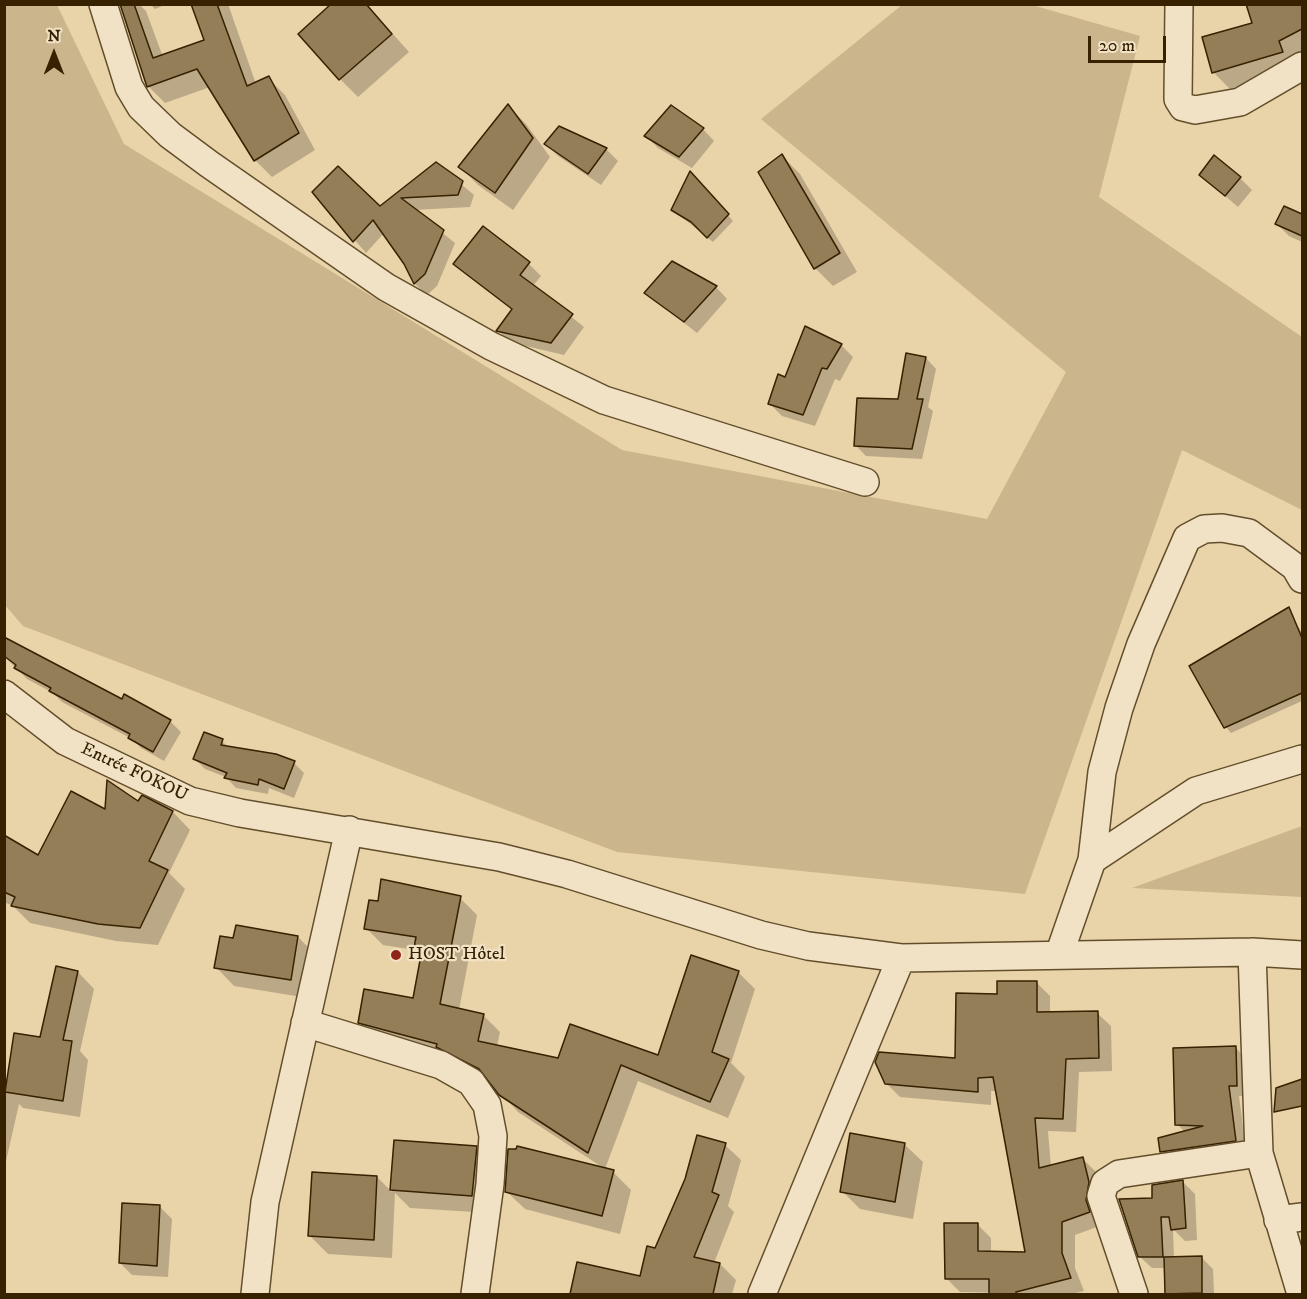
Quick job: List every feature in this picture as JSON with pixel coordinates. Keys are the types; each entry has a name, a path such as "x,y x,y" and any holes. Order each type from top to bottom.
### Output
{"street":[{"path":"103,4 129,87 141,107 170,135 209,164 386,287 491,346 604,400 865,482"},
{"path":"1179,4 1178,99 1183,107 1196,110 1240,102 1302,66"},
{"path":"1059,956 1092,860 1102,772 1119,708 1141,644 1187,538 1204,529 1222,528 1249,533 1295,567 1302,579"},
{"name":"Entrée FOKOU","path":"4,694 65,741 190,801 240,813 499,857 567,874 760,935 808,946 901,958 1252,952 1302,955"},
{"path":"1092,860 1196,791 1302,759"},
{"path":"255,1294 265,1202 349,830"},
{"path":"1252,952 1259,1153 1290,1219 1301,1294"},
{"path":"762,1294 901,958"},
{"path":"305,1023 441,1065 471,1082 487,1105 493,1136 490,1184 475,1294"},
{"path":"1134,1294 1101,1196 1105,1183 1119,1174 1259,1153"}],"shaded area":[{"path":"4,5 57,5 124,144 622,450 987,519 1066,372 761,119 902,5 1032,5 1140,36 1099,197 1302,337 1302,510 1182,450 1025,894 617,852 23,626 4,604"},
{"path":"1302,826 1302,897 1132,888"}],"building":[{"path":"120,4 134,4 153,58 204,40 191,4 217,4 247,86 269,76 299,133 254,161 197,69 147,87"},
{"path":"331,4 366,4 392,34 339,80 298,34"},
{"path":"1246,4 1302,4 1302,29 1279,41 1283,52 1212,73 1202,37 1252,23"},
{"path":"508,104 533,138 495,193 458,167"},
{"path":"671,105 704,128 679,157 644,136"},
{"path":"559,126 607,148 588,174 544,144"},
{"path":"782,154 840,253 814,269 758,172"},
{"path":"1214,155 1241,177 1225,196 1199,175"},
{"path":"436,162 463,181 458,195 401,198 444,230 425,274 414,284 404,264 373,220 353,242 312,192 338,166 380,206"},
{"path":"690,171 729,214 707,238 691,222 671,210"},
{"path":"1284,206 1302,214 1302,236 1275,224"},
{"path":"483,226 530,262 520,275 573,314 551,343 496,331 512,309 453,264"},
{"path":"672,261 717,286 684,322 644,293"},
{"path":"805,326 842,344 827,369 822,368 803,415 768,404 778,374 785,377"},
{"path":"906,353 926,357 917,399 923,399 912,449 854,446 857,398 898,399"},
{"path":"1289,607 1302,638 1302,693 1224,728 1189,666"},
{"path":"4,637 122,699 124,694 171,720 153,752 128,738 130,734 49,691 51,688 14,668 16,665 4,656"},
{"path":"204,732 223,739 221,745 276,754 295,761 284,789 259,779 258,785 224,778 227,773 193,759"},
{"path":"107,780 138,801 142,795 173,811 149,861 168,870 140,928 98,924 11,906 15,897 4,892 4,835 38,855 71,791 105,809"},
{"path":"381,879 461,896 440,1004 484,1014 478,1041 558,1058 570,1024 658,1055 691,955 739,971 712,1052 729,1059 710,1102 621,1065 588,1153 499,1095 479,1069 436,1047 437,1044 358,1023 364,989 413,998 421,955 413,953 416,937 364,929 369,900 378,901"},
{"path":"236,925 298,936 291,980 214,968 220,936 233,938"},
{"path":"56,966 78,971 63,1040 72,1041 63,1101 5,1092 14,1033 40,1037"},
{"path":"997,981 1037,981 1037,1012 1098,1011 1099,1058 1066,1059 1063,1119 1035,1118 1039,1168 1083,1157 1089,1182 1086,1200 1090,1212 1062,1222 1062,1253 1071,1278 1016,1292 1016,1294 989,1294 989,1279 945,1279 944,1223 978,1223 978,1251 1025,1252 993,1077 978,1078 978,1092 885,1084 875,1062 879,1052 955,1058 956,993 997,994"},
{"path":"1236,1046 1237,1086 1229,1086 1236,1141 1160,1152 1158,1138 1203,1126 1175,1125 1173,1048"},
{"path":"1302,1079 1302,1106 1274,1112 1276,1088"},
{"path":"850,1133 905,1143 895,1202 840,1192"},
{"path":"697,1135 726,1143 712,1192 719,1195 694,1257 720,1263 713,1294 570,1294 577,1262 640,1276 647,1246 655,1248 685,1179"},
{"path":"394,1140 477,1146 472,1196 390,1190"},
{"path":"517,1146 614,1170 602,1216 505,1192 508,1149 516,1149"},
{"path":"312,1172 377,1176 374,1240 308,1236"},
{"path":"1183,1180 1186,1228 1171,1230 1169,1217 1161,1217 1163,1257 1138,1257 1119,1199 1152,1198 1152,1185"},
{"path":"122,1203 160,1205 157,1266 119,1263"},
{"path":"1202,1256 1202,1293 1165,1294 1164,1257"}],"place":[{"name":"HOST Hôtel","path":"396,955"}]}
